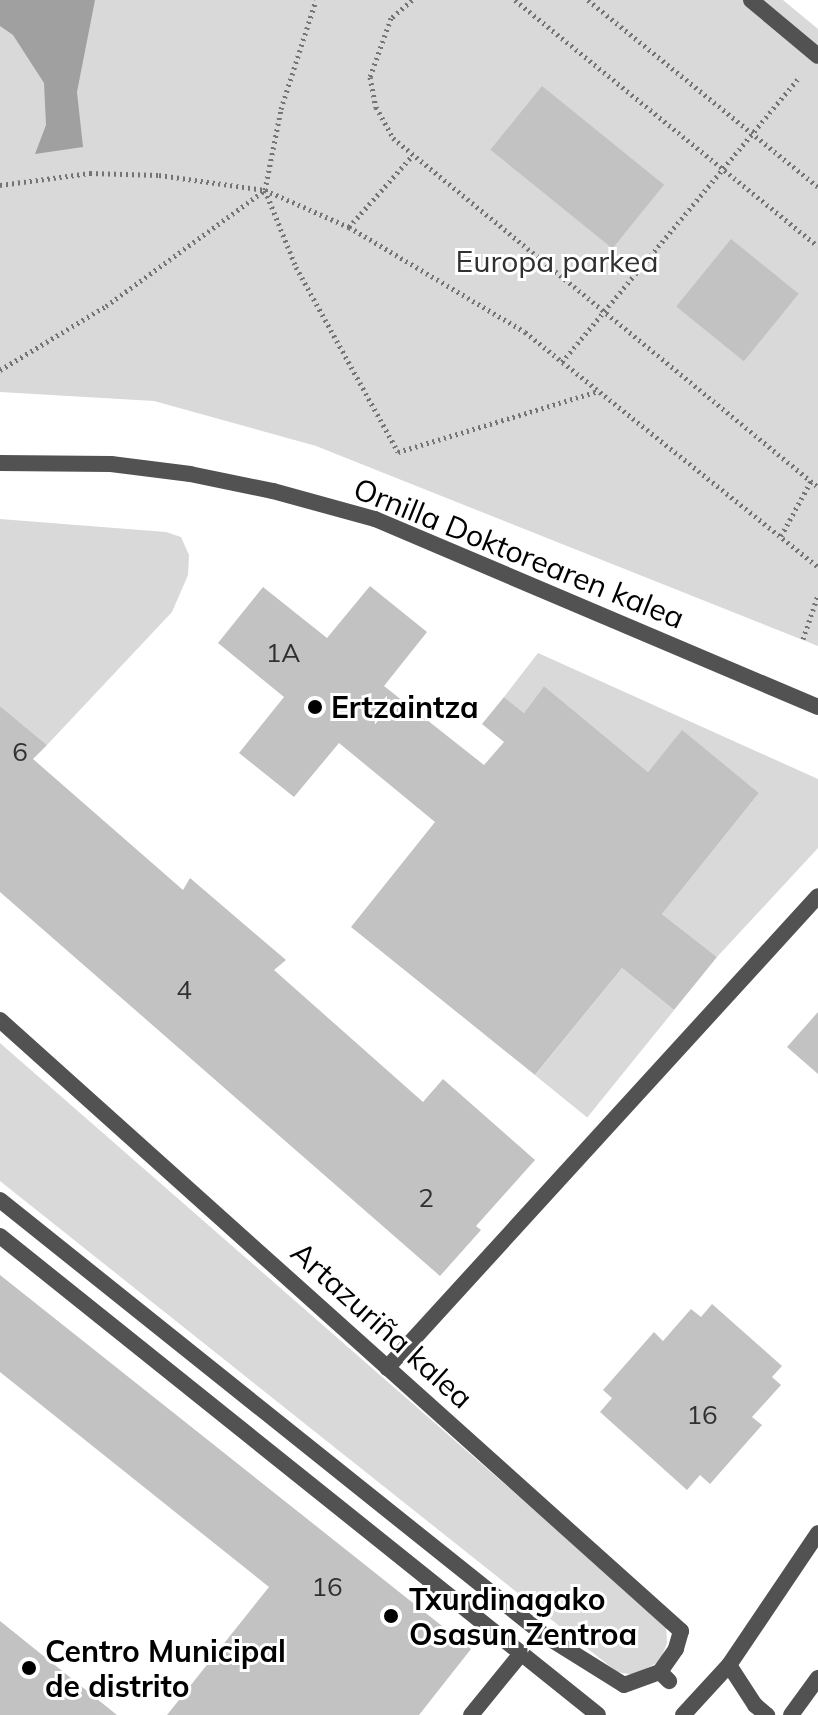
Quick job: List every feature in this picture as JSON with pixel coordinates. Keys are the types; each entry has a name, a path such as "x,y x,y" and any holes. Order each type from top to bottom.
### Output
{"street":[{"path":"751,0 818,56"},
{"name":"Ornilla Doktorearen kalea","path":"0,463 111,464 190,474 273,491 375,519 818,707"},
{"path":"387,1368 818,896"},
{"name":"Artazuriña kalea","path":"0,1020 681,1631 665,1676 624,1685 544,1635 0,1200"},
{"path":"0,1236 598,1715"},
{"path":"683,1715 729,1665 818,1533"},
{"path":"471,1715 520,1655"},
{"path":"729,1665 755,1705 767,1715"},
{"path":"791,1715 818,1678"}],"path":[{"path":"316,0 281,109 265,190 296,267 398,452 600,391"},
{"path":"412,0 391,18 370,77 371,93 393,138 818,487"},
{"path":"515,0 818,246"},
{"path":"588,0 818,187"},
{"path":"562,362 818,56"},
{"path":"349,227 413,155"},
{"path":"0,185 90,173 159,175 265,190 349,227 525,332 818,567"},
{"path":"0,370 106,306 265,190"},
{"path":"781,537 811,481"},
{"path":"803,639 818,595"}],"green space":[{"name":"Europa parkea","path":"0,0 783,0 818,29 818,646 316,446 154,401 0,392"},
{"path":"0,519 166,532 181,537 189,555 188,575 172,612 47,745 0,706"},
{"path":"538,653 818,779 818,848 717,957 662,914 759,793 682,731 648,772 544,686 524,713 504,697"},
{"path":"622,968 674,1010 587,1117 535,1075"},
{"path":"0,1043 666,1625 667,1643 660,1661 635,1675 617,1672 0,1181"}],"shaded area":[{"path":"0,0 95,0 77,92 83,147 35,154 46,125 44,83 13,35 0,26"}],"building":[{"path":"542,86 664,185 612,249 490,150"},
{"path":"731,239 799,294 744,361 676,307"},
{"path":"370,586 427,632 384,686 484,765 504,742 482,724 504,697 524,713 544,686 648,772 682,730 759,793 662,914 717,957 674,1010 622,968 535,1075 351,927 435,822 339,743 294,797 239,753 284,697 218,643 263,587 327,638"},
{"path":"0,706 47,745 33,759 183,890 190,878 286,960 274,970 423,1102 443,1079 535,1160 476,1226 481,1230 440,1276 0,892"},
{"path":"818,1012 818,1074 787,1047"},
{"path":"0,1275 471,1649 419,1715 167,1715 269,1587 0,1372"},
{"path":"712,1304 782,1366 772,1377 781,1385 752,1417 762,1425 710,1484 700,1475 687,1490 600,1412 612,1398 603,1390 654,1332 663,1341 691,1309 701,1317"},
{"name":"Centro Municipal de distrito","path":"0,1621 117,1715 0,1715"}],"place":[{"name":"Ertzaintza","path":"315,707"},
{"name":"Txurdinagako Osasun Zentroa","path":"391,1616"},
{"name":"Centro Municipal de distrito","path":"29,1668"}]}
